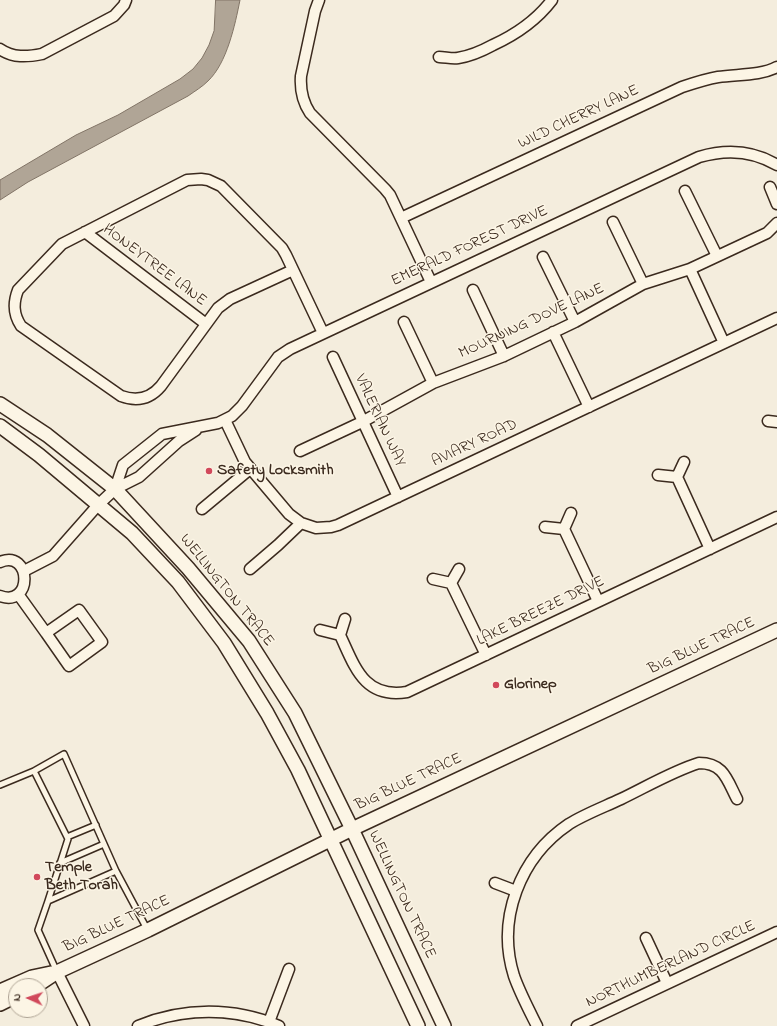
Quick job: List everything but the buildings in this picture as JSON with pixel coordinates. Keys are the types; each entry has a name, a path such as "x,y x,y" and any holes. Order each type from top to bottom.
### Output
{"street":[{"path":"0,49 8,54 18,56 42,54 114,16 124,5 126,0"},
{"path":"319,0 315,11 301,76 300,83 303,99 310,112 385,188 431,282"},
{"path":"440,57 457,58 476,54 513,36 539,15 552,0"},
{"name":"WILD CHERRY LANE","path":"401,218 682,87 717,77 764,72 777,67"},
{"name":"EMERALD FOREST DRIVE","path":"115,488 123,465 162,434 224,420 238,411 278,358 290,349 699,157 727,151 742,152 756,155 777,165"},
{"path":"293,270 224,303 213,314 157,391 150,396 136,400 121,396 21,326 14,312 14,305 18,290 62,244 187,180 201,179 208,180 221,186 282,248 293,270 323,333"},
{"path":"770,187 777,204"},
{"path":"685,191 717,256"},
{"path":"613,222 643,284"},
{"name":"MOURNING DOVE LANE","path":"300,451 362,422 433,383 504,356 575,322 643,284 690,269 767,233 777,223"},
{"name":"HONEYTREE LANE","path":"84,232 206,324"},
{"path":"543,257 575,322"},
{"path":"690,269 724,343"},
{"path":"473,290 504,356"},
{"name":"AVIARY ROAD","path":"224,420 245,462 289,514 301,523 316,528 331,527 398,497 777,318"},
{"path":"404,322 433,383"},
{"path":"553,332 589,407"},
{"name":"VALERIAN WAY","path":"333,357 398,497"},
{"name":"WELLINGTON TRACE","path":"0,404 47,434 115,488 188,568 249,641 295,713 352,829 444,1026"},
{"name":"WELLINGTON TRACE","path":"0,426 39,455 132,533 178,582 224,642 267,713 298,770 418,1026"},
{"name":"EMERALD FOREST DRIVE","path":"24,571 53,556 115,488 139,477 179,441 202,426"},
{"path":"684,462 677,477 710,549"},
{"path":"202,509 250,469"},
{"path":"658,475 677,477"},
{"path":"571,513 564,529 598,601"},
{"name":"LAKE BREEZE DRIVE","path":"340,635 355,668 364,680 377,689 392,693 407,692 777,517"},
{"path":"250,569 278,546 301,523"},
{"path":"545,527 564,529"},
{"path":"0,562 15,562 20,566 24,571 25,583 18,594 9,598 0,596"},
{"path":"451,583 459,569"},
{"path":"433,579 451,583"},
{"path":"451,583 486,655"},
{"path":"18,594 69,666 102,642 79,610 46,633"},
{"path":"320,630 340,635 346,619"},
{"name":"BIG BLUE TRACE","path":"48,978 57,972 148,930 352,829 777,630"},
{"path":"537,1026 519,988 510,959 508,923 511,906 522,876 543,846 555,834 570,824 699,763 714,765 720,770 725,776 736,799"},
{"path":"495,883 516,891"},
{"name":"NORTHUMBERLAND CIRCLE","path":"577,1026 777,932"},
{"path":"646,938 667,983"},
{"path":"270,1022 288,969"},
{"path":"57,972 84,1026"},
{"name":"BIG BLUE TRACE","path":"0,991 32,977 57,972"},
{"path":"138,1026 162,1018 193,1012 232,1013 255,1017 279,1026"}],"lane":[{"path":"0,785 34,771 64,754 116,870 148,930"},
{"path":"34,771 68,839 38,930 57,972"},
{"path":"67,837 96,825"},
{"path":"60,863 104,844"},
{"path":"48,901 116,870"}],"shaded area":[{"path":"216,0 240,0 233,32 225,54 215,73 206,83 188,96 28,182 0,200 0,180 76,135 118,115 180,79 193,69 202,58 214,31"}],"place":[{"name":"Safety Locksmith","path":"209,471"},
{"name":"Glorinep","path":"496,685"},
{"name":"Temple Beth Torah","path":"37,877"}]}
